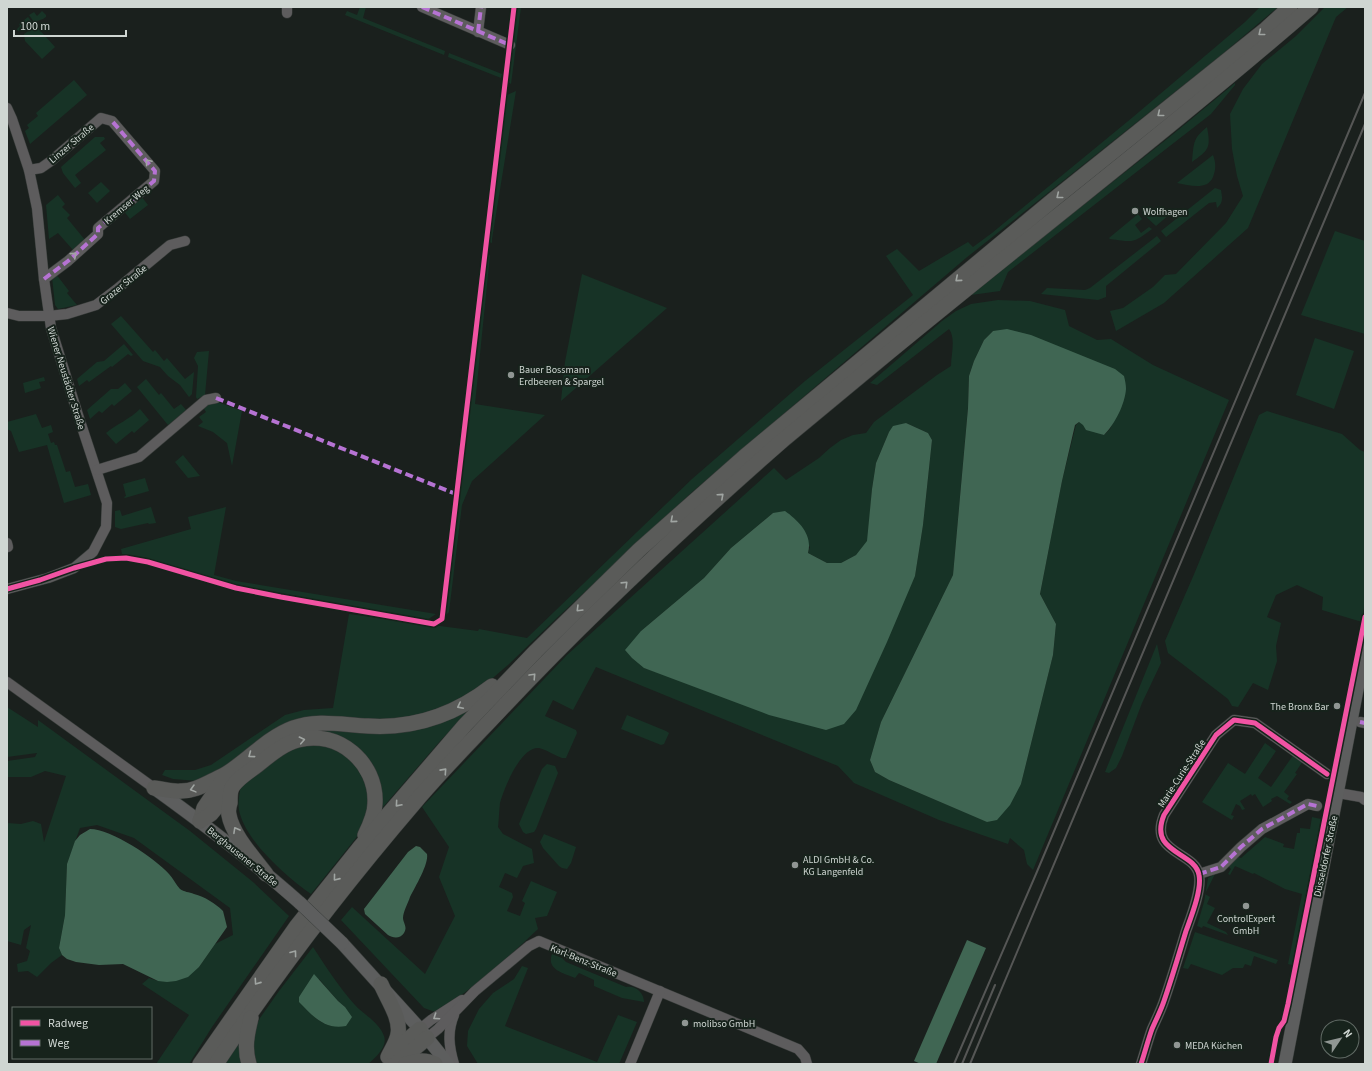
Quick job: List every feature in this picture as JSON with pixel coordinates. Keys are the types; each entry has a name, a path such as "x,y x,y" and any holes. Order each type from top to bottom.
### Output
{"highway":[{"path":"200,1064 296,927 360,847 465,724 536,651 639,550 744,457 1053,200 1266,29 1290,7"},
{"path":"216,1064 254,1007 321,917 418,800 476,735 551,656 651,559 784,439 1044,226 1249,61 1311,7"},
{"path":"154,788 179,792 202,786 228,773 275,738 294,728 318,723 370,727 394,726 416,723 440,716 477,697 536,651"},
{"path":"200,821 211,814 244,776 284,746 298,740 312,738 326,739 342,744 359,757 369,772 374,787 375,804 373,814 360,847"},
{"path":"200,821 204,808 228,773"},
{"path":"231,790 228,813 232,823 243,842 266,874"},
{"path":"381,984 397,1019 398,1035 388,1062"},
{"path":"249,1064 246,1048 246,1037 254,1007"},
{"path":"388,1062 424,1034"},
{"path":"406,1064 417,1061 430,1062 434,1064"}],"main road":[{"name":"Düsseldorfer Straße","path":"1285,1064 1365,648"},
{"name":"Berghausener Straße","path":"154,788 200,821 266,874 342,943 381,984 448,1064"}],"street":[{"path":"422,7 510,45"},
{"path":"478,32 481,7"},
{"name":"Wiener Neustädter Straße","path":"7,108 29,170 37,208 44,279 51,328 107,503 106,527 93,552 74,568 44,579 7,589"},
{"name":"Linzer Straße","path":"29,170 40,168 51,161 101,118 112,120"},
{"name":"Kremser Weg","path":"44,279 68,261 98,234 98,228 154,181 155,171 112,120"},
{"name":"Grazer Straße","path":"7,313 19,316 49,316 67,314 96,305 118,289 170,245 185,241"},
{"path":"96,470 139,457 206,400 216,398"},
{"name":"Berghausener Straße","path":"7,682 154,788"},
{"name":"Marie-Curie-Straße","path":"1199,874 1193,864 1169,847 1164,840 1161,831 1162,821 1216,735 1234,720 1255,723 1327,774"},
{"path":"1338,793 1365,800"},
{"path":"1141,1064 1152,1029 1163,1003 1196,902 1199,874 1221,867 1262,829 1308,804 1317,806"},
{"name":"Karl-Benz-Straße","path":"424,1034 455,1013 476,991 529,946 539,942 798,1049 805,1057 807,1064"},
{"name":"Karl-Benz-Straße","path":"424,1034 431,1020 476,991"},
{"path":"630,1064 660,991"},
{"name":"Karl-Benz-Straße","path":"454,1064 449,1036 450,1024 455,1013"}],"shaded area":[{"path":"360,7 366,7 363,18 445,51 444,55 345,15 347,11 357,15"},
{"path":"516,7 521,7 511,84 508,82"},
{"path":"1260,7 1278,7 1220,56 966,258 691,493 508,665 481,688 437,710 414,716 269,733 215,773 198,781 173,779 162,775 165,770 195,770 211,765 285,715 304,710 333,708 349,614 478,631 479,629 527,638 692,479 805,381 913,295 886,256 897,249 919,271 968,242 973,247 1133,117 1245,22"},
{"path":"1325,7 1348,7 1336,17 1248,228 1164,303 1116,331 1110,311 1123,308 1153,287 1165,275 1176,274 1226,223 1243,196 1237,176 1232,149 1230,114 1243,89 1262,64 1296,36"},
{"path":"42,11 46,17 34,22 29,15 34,12 37,16"},
{"path":"28,17 32,24 23,30 18,31 17,29 20,26 19,24"},
{"path":"36,26 55,47 42,59 25,41 24,34"},
{"path":"449,53 502,74 501,78 448,57"},
{"path":"74,80 87,95 30,144 25,131 29,128 27,125 38,116 36,113"},
{"path":"1235,83 1235,85 1211,114 1008,272 1000,291 971,295 1172,135"},
{"path":"516,91 492,243 489,242 507,95"},
{"path":"1207,127 1209,140 1207,148 1192,162 1196,139"},
{"path":"95,137 104,137 105,139 100,143 106,150 75,175 81,183 75,188 63,173 61,167"},
{"path":"1213,155 1215,169 1213,177 1207,184 1202,186 1192,186 1177,183"},
{"path":"101,182 110,191 97,203 88,193"},
{"path":"1215,188 1221,190 1222,199 1221,204 1217,208 1216,202 1209,203 1166,237 1161,231"},
{"path":"58,195 65,204 62,207 70,215 67,218 85,240 73,250 58,233 49,239 46,205"},
{"path":"141,196 148,205 130,219 123,210"},
{"path":"1150,211 1170,214 1156,226 1142,213"},
{"path":"1138,214 1142,219 1135,225 1141,233 1149,227 1152,229 1136,240 1132,241 1109,238"},
{"path":"1335,231 1365,241 1365,334 1301,315"},
{"path":"1157,236 1161,241 1106,286 1106,297 1098,300 1041,294 1047,288 1085,290 1090,288"},
{"path":"490,255 475,404 545,415 472,481 462,505 449,612 445,616 486,257"},
{"path":"56,274 69,291 67,293 77,305 58,309 55,305 52,277"},
{"path":"582,274 667,308 561,401 565,362"},
{"path":"998,300 1030,301 1065,310 1069,326 1097,340 1111,339 1153,365 1229,400 1033,870 1027,864 1024,850 1010,838 1008,844 939,820 854,783 838,766 596,667 573,710 553,700 545,716 576,730 577,733 566,758 562,758 539,748 532,749 514,769 500,803 498,827 503,834 532,849 534,863 523,866 517,878 505,873 499,887 512,893 513,897 507,911 520,916 525,903 522,901 531,881 557,892 547,916 535,918 538,929 501,963 463,994 435,1012 424,1008 341,920 352,907 425,974 455,916 439,877 449,847 422,807 567,655 774,468 786,480 819,458 841,440 853,435 866,433 874,422 951,366 953,342 949,329 877,385 870,383 942,321 956,311 971,304","holes":["993,331 1123,401 1110,429 1104,435 1079,422 1076,425 1062,481 1040,594 1056,624 1053,655 1021,784 988,822 889,780 875,772 870,760 881,722 953,575 968,407 969,376 984,340","906,423 928,433 932,440 923,525 915,576 669,676 644,668 641,631 704,578 731,548 773,513 810,547 808,553 827,563 841,563 856,555 868,541 872,489 876,463 889,432"]},
{"path":"121,316 153,352 155,350 164,361 167,358 185,379 194,372 192,394 189,397 180,385 168,376 160,367 143,361 111,324"},
{"path":"1007,329 1031,335 1115,369 1124,376 1126,389 1124,401 1119,414 1104,435 1086,430 1079,422 1075,425 1062,481 1040,594 1056,624 1053,655 1021,784 1010,805 997,820 987,822 889,780 875,772 870,760 881,722 953,575 968,408 969,376 984,340 993,331"},
{"path":"1315,338 1354,351 1334,409 1296,395"},
{"path":"124,344 133,355 131,356 128,354 112,367 111,366 89,382 87,380 79,386 77,379 97,362 104,361"},
{"path":"209,351 205,395 197,399 198,366 194,358 197,352"},
{"path":"44,377 45,381 39,382 41,388 25,393 23,383"},
{"path":"146,379 159,395 161,393 174,409 181,404 186,410 168,425 137,387"},
{"path":"125,383 132,391 114,406 112,404 102,413 99,411 90,419 87,410 111,389 118,389"},
{"path":"215,401 242,411 232,466 227,443 213,432 198,426 203,422 199,417 206,412 203,407"},
{"path":"140,409 149,420 134,433 132,431 116,444 106,433"},
{"path":"1267,411 1342,434 1360,450 1365,452 1365,600 1362,622 1322,610 1323,597 1297,585 1276,595 1267,617 1281,623 1276,646 1277,661 1268,690 1253,683 1238,707 1232,706 1228,699 1168,653 1165,641 1195,572 1259,415"},
{"path":"36,414 42,428 51,425 53,432 48,434 51,443 54,442 55,445 57,445 66,472 70,471 75,487 88,484 91,495 64,503 47,445 19,452 11,431 7,429 7,422"},
{"path":"906,423 928,433 932,440 923,525 915,576 856,710 844,724 826,730 769,715 644,668 625,650 641,631 704,578 731,548 773,513 785,511 795,519 807,534 809,546 808,553 827,563 841,563 856,555 867,541 876,463 893,426"},
{"path":"183,455 200,476 188,478 175,462"},
{"path":"145,478 149,491 125,498 124,497 126,496 123,484"},
{"path":"151,507 156,523 148,523 121,529 115,527 115,511 120,510 122,516"},
{"path":"226,507 214,575 236,581 436,614 427,620 236,585 122,554 121,549 191,529 188,517"},
{"path":"1157,644 1161,663 1142,703 1116,768 1109,773 1105,772"},
{"path":"479,701 441,740 377,814 372,769 316,734 298,731 353,729"},
{"path":"7,707 38,727 38,720 190,831 253,882 289,916 212,1027 189,1064 156,1064 189,1015 142,984 149,978 158,981 199,967 215,944 233,935 230,908 134,838 97,825 80,828 67,864 65,915 59,948 62,955 51,963 37,977 28,971 18,972 17,964 27,961 30,951 26,948 31,925 24,930 21,945 7,941 7,823 21,824 33,821 41,824 44,842 66,776 45,771 31,777 7,777 7,761 35,757 37,753 7,757"},
{"path":"627,715 669,733 664,744 661,745 621,729"},
{"path":"322,742 360,765 370,799 362,829 311,894 280,869 260,848 244,825 239,811 239,800 241,786 291,748"},
{"path":"1265,743 1276,751 1258,778 1271,787 1294,754 1303,761 1295,773 1297,774 1284,792 1289,796 1287,799 1292,802 1290,804 1277,796 1271,799 1272,801 1263,807 1255,794 1252,796 1251,794 1240,801 1245,809 1242,810 1240,806 1236,804 1231,815 1234,816 1232,820 1202,802 1228,763 1245,774"},
{"path":"547,764 555,766 558,773 536,829 534,832 526,834 523,832 519,824 542,769"},
{"path":"1312,817 1321,819 1292,965 1288,964 1302,894 1285,889 1254,873 1253,874 1235,866 1230,875 1228,874 1231,869 1227,865 1236,856 1241,858 1265,837 1284,844 1283,847 1294,849 1297,833 1300,833 1300,828 1310,829"},
{"path":"90,829 99,830 121,839 154,860 162,867 180,889 206,899 223,911 227,927 199,967 188,977 176,981 158,981 123,964 99,965 76,962 67,959 62,955 59,948 65,915 67,864 75,841 80,835"},
{"path":"544,834 576,847 571,863 567,869 559,866 543,848 540,842"},
{"path":"416,846 420,847 427,854 426,864 404,913 403,918 405,931 401,936 392,937 365,914 364,909 408,852"},
{"path":"1215,874 1206,893 1208,878"},
{"path":"1205,894 1210,897 1207,904 1215,908 1207,923 1226,932 1228,935 1203,926 1202,928 1197,926"},
{"path":"1195,932 1278,960 1276,964 1254,956 1251,966 1245,964 1243,968 1233,968 1222,975 1191,964 1188,969 1183,968"},
{"path":"967,940 986,948 936,1064 921,1064 914,1061"},
{"path":"313,947 349,998 382,1031 385,1040 383,1048 368,1064 253,1064 253,1033 260,1018","holes":["319,979 345,1007 332,1026 317,1019 299,997 305,989"]},
{"path":"552,954 562,958 566,962 626,987 636,988 643,996 644,1002 622,998 594,986 594,980 579,973 575,978 557,970 552,964"},
{"path":"522,966 528,968 505,1026 597,1062 618,1015 637,1022 619,1064 478,1064 467,1046 468,1031 479,1009 493,993 514,979"},
{"path":"314,974 345,1007 352,1017 346,1026 338,1027 325,1024 314,1017 299,1002 299,997"},
{"path":"243,1037 244,1064 225,1064"}],"railway":[{"path":"954,1064 1036,874 1365,93"},
{"path":"970,1064 1365,124"},
{"path":"962,1064 995,985"}],"marked path":[{"path":"422,7 510,45"},
{"path":"478,32 481,7"},
{"path":"44,279 68,261 98,234 98,228 154,181 155,171 112,121"},
{"path":"216,398 456,494"},
{"path":"1360,722 1365,723"},
{"path":"1199,874 1221,867 1262,829 1308,804 1317,806"}],"cycle path":[{"path":"7,589 106,559 126,558 148,562 236,588 281,597 434,624 442,619 514,7"},
{"path":"1271,1064 1276,1037 1279,1028 1284,1021 1288,1004 1365,617"},
{"path":"1141,1064 1152,1029 1167,992 1196,903 1200,881 1196,867 1167,845 1162,837 1161,828 1164,815 1216,735 1234,720 1255,723 1327,774"}],"place":[{"name":"Wolfhagen","path":"1135,211"},
{"name":"Bauer Bossmann Erdbeeren & Spargel","path":"511,375"},
{"name":"The Bronx Bar","path":"1337,706"},
{"name":"ALDI GmbH & Co. KG Langenfeld","path":"795,865"},
{"name":"ControlExpert GmbH","path":"1246,906"},
{"name":"molibso GmbH","path":"685,1023"},
{"name":"MEDA Küchen","path":"1177,1045"}]}
